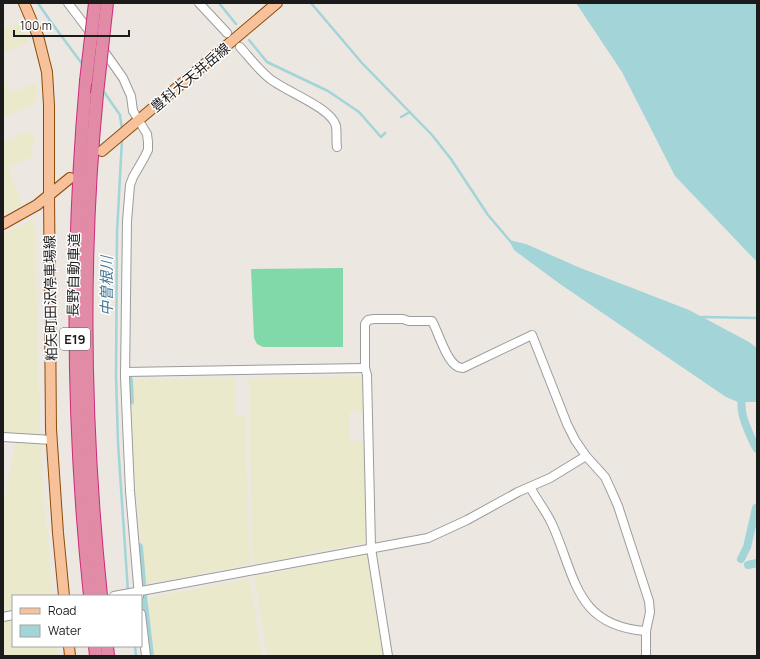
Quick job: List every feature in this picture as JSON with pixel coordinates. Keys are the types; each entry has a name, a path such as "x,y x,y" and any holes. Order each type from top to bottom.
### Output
{"highway":[{"name":"長野自動車道","path":"90,595 81,488 76,396 75,265 78,194 86,81 95,3"},
{"name":"長野自動車道","path":"101,595 90,455 87,335 90,193 97,94 107,3"}],"main road":[{"name":"粕矢町田沢停車場線","path":"24,3 38,36 47,72 49,105 52,440 64,595"},
{"name":"豊科大天井岳線","path":"102,151 277,3"},
{"path":"3,224 37,205 70,178"}],"street":[{"path":"68,3 123,78 131,96 133,111 147,134 148,150 132,177 128,196 126,221 125,372 130,491 137,593"},
{"path":"199,3 227,33"},
{"path":"240,47 269,78 314,104 331,118 335,124 336,147"},
{"path":"388,656 371,548 365,324 368,320 374,319 432,321 448,357 458,368 463,368 532,335 567,424 575,440 586,456 605,477 618,506 649,600 650,612 646,631 646,656"},
{"path":"125,372 365,368"},
{"path":"3,437 52,440"},
{"path":"119,595 137,593 428,538 467,520 518,492 550,478 586,456"},
{"path":"530,487 551,523 576,587 588,606 596,615 619,627 646,631"},
{"path":"142,622 146,656"}],"shaded area":[{"path":"19,22 29,42 3,53 3,28"},
{"path":"3,76 12,93 37,82 36,103 3,118"},
{"path":"27,131 34,137 31,157 8,168 22,203 20,206 3,215 3,143"},
{"path":"31,220 35,222 40,435 3,433 3,234"},
{"path":"363,376 364,412 349,412 349,441 365,441 366,542 255,564 252,557 249,379"},
{"path":"235,378 236,416 245,417 250,565 145,584 133,455 131,382 136,380"},
{"path":"16,442 41,443 44,500 53,595 12,595 12,609 3,611 3,504"},
{"path":"367,554 383,656 267,656 254,577"},
{"path":"250,579 262,656 153,656 146,608 152,597"},
{"path":"12,619 12,647 57,647 58,656 3,656 3,621"}],"green space":[{"path":"343,268 343,347 263,347 257,344 254,338 251,269"}],"water":[{"path":"576,3 757,3 757,262 675,176 622,72"},
{"path":"509,240 526,244 578,267 689,310 749,342 757,348 757,402 738,402 726,397 560,284 514,250"}],"waterway":[{"name":"中曽根川","path":"38,3 83,65"},
{"path":"219,3 236,24"},
{"path":"311,3 362,63 432,135 451,159 488,215 511,242"},
{"path":"249,40 267,62 328,91 359,112 381,137 385,133"},
{"name":"中曽根川","path":"102,89 120,115 122,130"},
{"path":"401,117 410,112"},
{"name":"中曽根川","path":"122,139 117,233 116,376 118,443 128,592"},
{"path":"702,317 757,318"},
{"path":"129,380 130,401"},
{"path":"740,392 744,420 757,449"},
{"path":"741,559 747,547 756,508"},
{"path":"139,547 142,582"},
{"path":"748,565 757,563"},
{"path":"143,596 150,656"},
{"name":"中曽根川","path":"135,647 136,656"}]}
